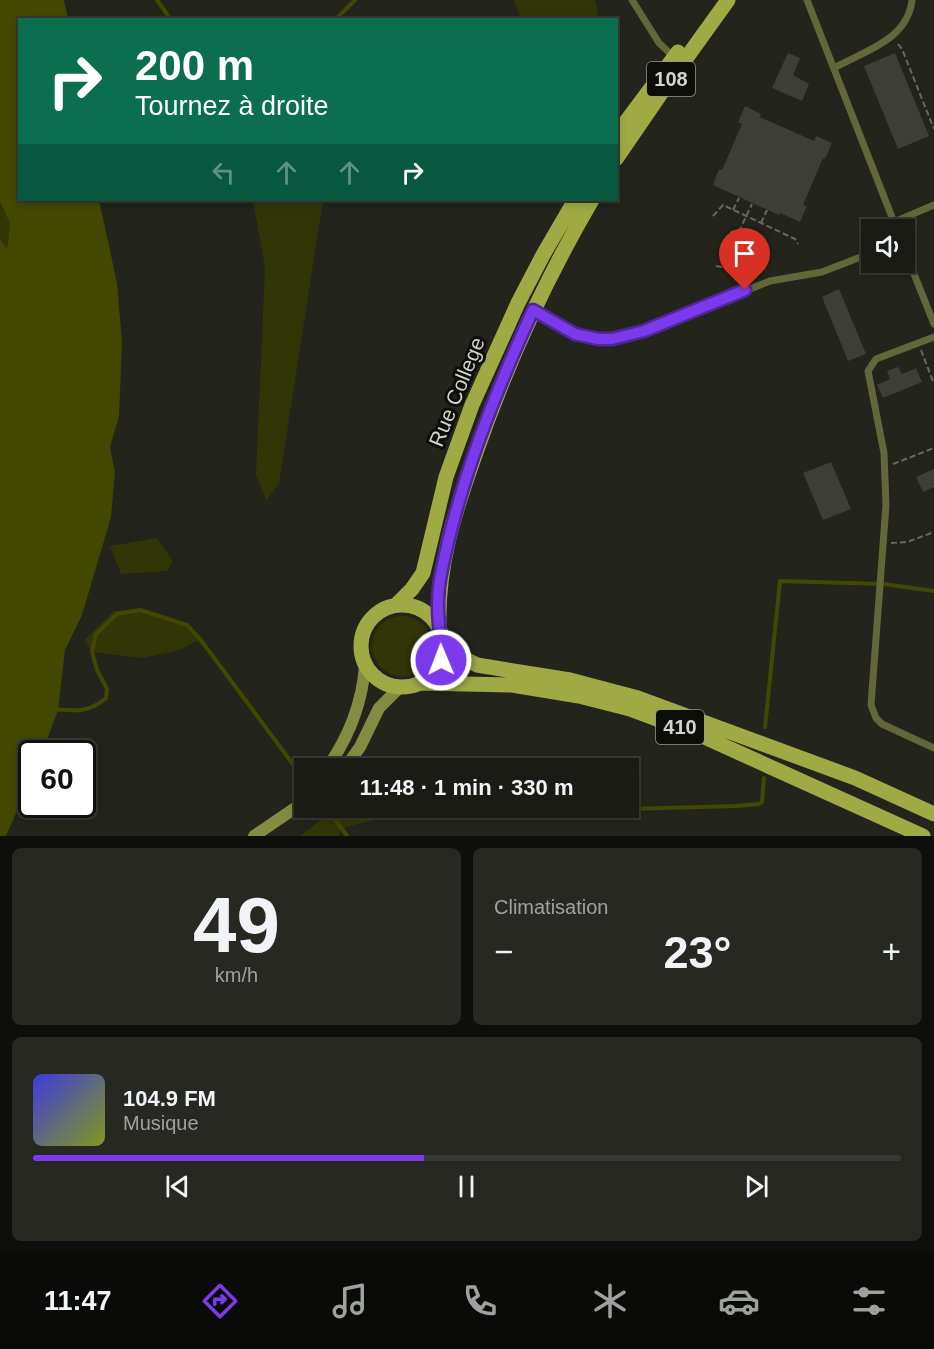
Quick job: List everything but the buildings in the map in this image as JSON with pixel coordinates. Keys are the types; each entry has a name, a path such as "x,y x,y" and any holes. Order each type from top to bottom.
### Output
{"main road":[{"name":"108","path":"618,133 726,0"},
{"name":"108","path":"618,156 678,60"},
{"name":"Rue College","path":"333,758 356,713 363,687 365,666 360,647 364,629 375,614 396,605 412,590 423,573 443,489 469,412 511,318 543,255 574,201"},
{"name":"Rue College","path":"418,683 430,675 439,664 443,650 438,592 441,571 463,492 495,398 533,310 591,201"},
{"path":"396,605 410,605 419,608 430,616 440,632"},
{"name":"410","path":"440,632 461,657 477,666 570,680 638,698 846,775 934,814"},
{"path":"365,666 378,680 391,686 400,687 418,683"},
{"name":"410","path":"418,683 512,685 566,694 630,709 702,736 923,836"},
{"path":"352,758 379,708 400,687"},
{"path":"281,817 294,805"},
{"path":"254,836 294,809"}],"lane":[{"path":"632,0 659,43 678,60"},
{"path":"807,0 893,219"},
{"path":"834,68 891,38 907,19 912,0"},
{"path":"909,219 934,205"},
{"path":"533,310 575,334 598,339 612,339 644,331 770,281 822,272 861,258"},
{"path":"914,273 934,324"},
{"path":"934,337 876,360 868,371 885,467 885,543 871,705 874,715 882,724 934,748"}],"path":[{"path":"891,38 902,49 934,129"},
{"path":"734,210 739,198"},
{"path":"716,266 722,267 752,204"},
{"path":"713,216 723,205 795,239 798,244"},
{"path":"761,223 767,210"},
{"path":"764,232 767,226"},
{"path":"730,233 733,231 738,233"},
{"path":"919,343 934,384"},
{"path":"885,467 934,448"},
{"path":"885,543 907,542 934,532"}],"shaded area":[{"path":"0,0 64,0 68,18 18,18 18,201 99,201 117,283 122,343 119,416 110,447 115,472 111,517 82,615 65,650 58,710 47,740 18,740 18,809 6,836 0,836 0,239 7,249 10,224 0,201"},
{"path":"514,0 595,0 599,18 521,18"},
{"path":"0,201 10,224 7,250 0,239"},
{"path":"253,201 323,201 279,484 266,500 256,475 265,268"},
{"path":"157,538 173,561 167,571 121,574 110,546"},
{"path":"140,610 187,625 200,639 180,650 143,658 92,652 84,640 114,611"},
{"path":"402,616 423,625 432,646 423,667 402,676 381,667 372,646 381,625"},
{"path":"323,818 384,818 342,828 338,836 300,836"}],"waterway":[{"path":"157,0 170,18"},
{"path":"337,18 355,0"},
{"path":"765,727 780,581 884,584 934,591"},
{"path":"53,709 88,709 106,698 107,689 97,670 92,652 96,634 117,614 140,610 187,625 200,639 294,766"},
{"path":"639,809 759,804 762,802 764,778"},
{"path":"334,818 347,836"}],"route":[{"path":"441,660 443,646 439,627 438,592 447,546 481,435 533,310 575,334 598,339 612,339 644,331 745,290"}]}
